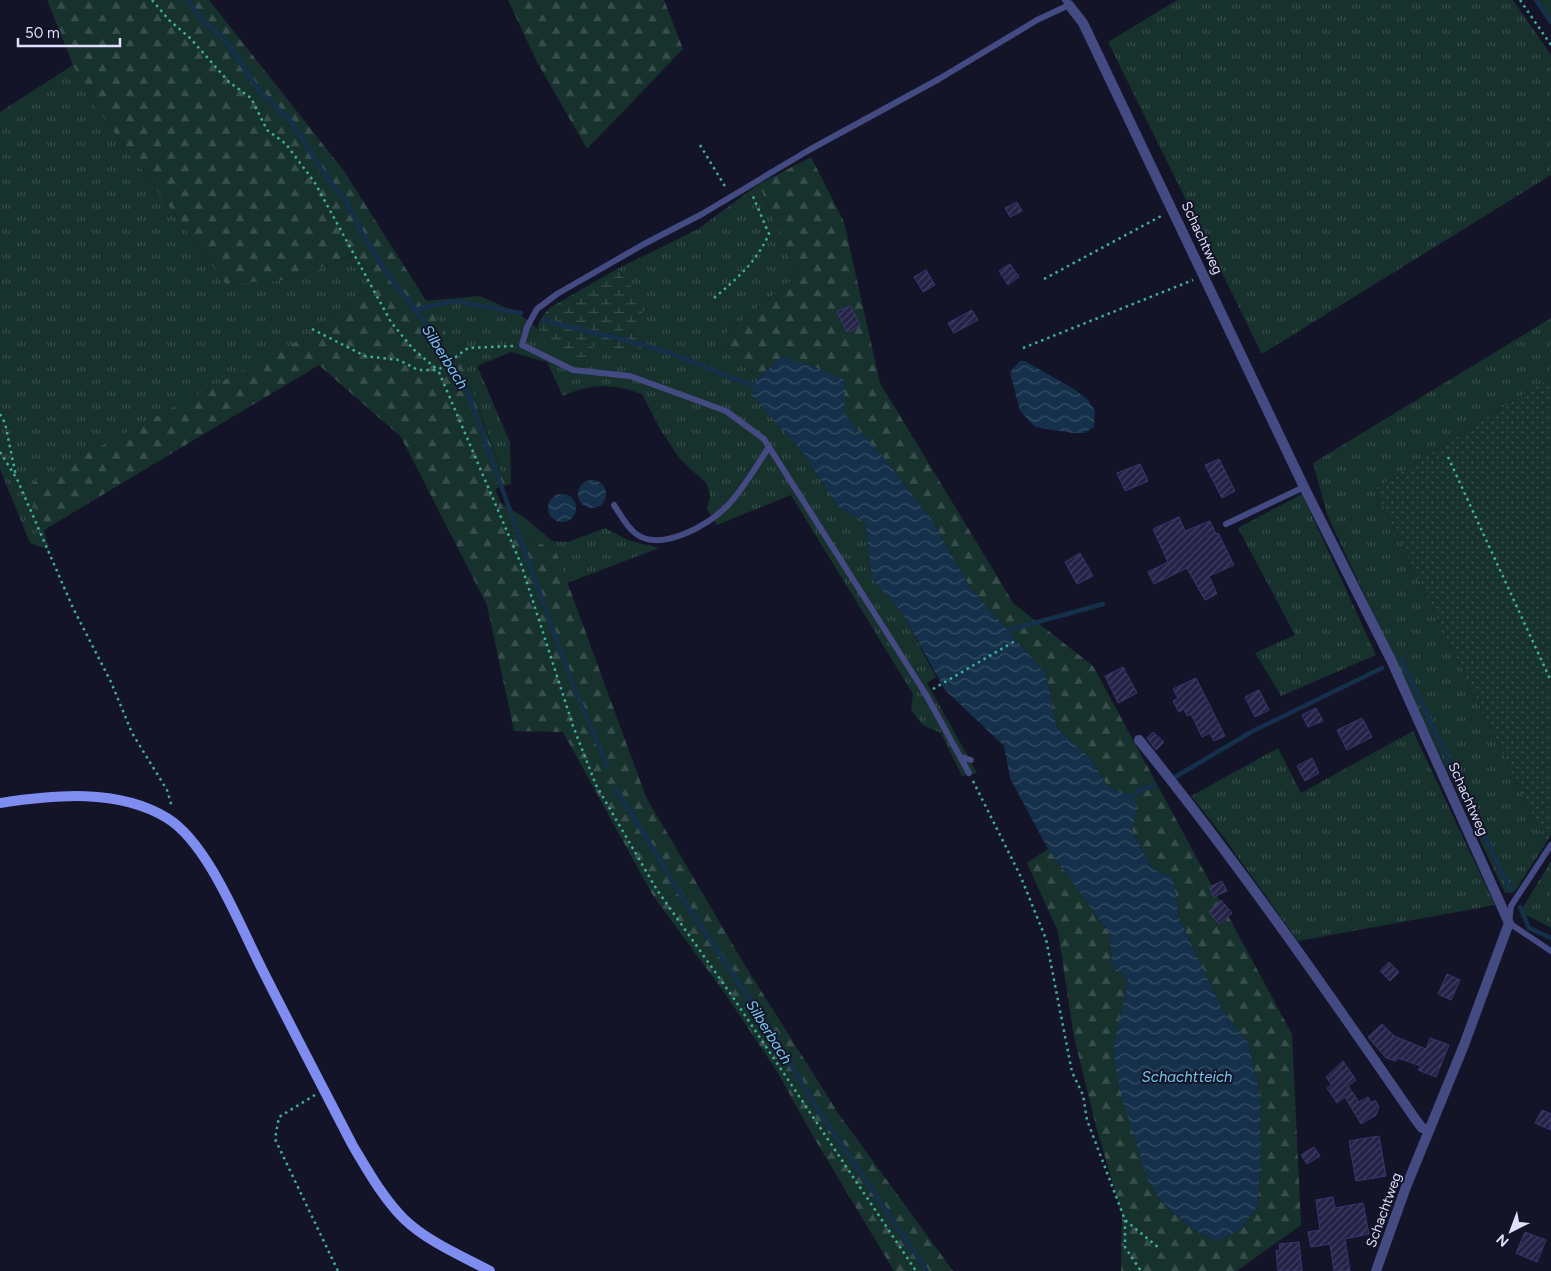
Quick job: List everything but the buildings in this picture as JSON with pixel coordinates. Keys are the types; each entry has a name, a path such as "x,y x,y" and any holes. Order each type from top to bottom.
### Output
{"street":[{"name":"Schachtweg","path":"1067,2 1083,23 1304,487 1392,662 1509,923 1464,1045 1429,1130 1376,1271"},
{"path":"1139,740 1239,868 1308,963 1416,1120 1422,1128 1429,1130"},
{"path":"0,803 50,797 103,798 143,806 168,818 188,836 212,871 324,1091 375,1183 404,1219 444,1247 490,1271"}],"lane":[{"path":"969,774 926,694 764,439 726,411 630,376 573,370 522,345 527,327 537,309 557,294 939,79 1067,2"},
{"path":"614,505 635,533 650,540 666,540 698,527 727,506 769,447"},
{"path":"1226,524 1304,487"},
{"path":"961,758 971,760"},
{"path":"1551,845 1511,906 1509,923 1551,951"}],"path":[{"path":"152,0 169,20 190,38 229,82 251,98 267,130 286,144 316,183 391,322 413,350 438,370 521,564 573,726 596,786 657,890 730,993 916,1271"},
{"path":"1520,0 1551,45"},
{"path":"700,145 731,196"},
{"path":"714,298 740,277 762,250 769,234 748,185"},
{"path":"1044,279 1173,210"},
{"path":"1023,348 1204,276"},
{"path":"312,328 365,356 399,360 418,370 438,370 468,348 522,345"},
{"path":"0,414 5,423 17,480"},
{"path":"0,452 17,480 73,608 111,682 132,733 167,790 172,807 168,818"},
{"path":"1448,456 1551,681"},
{"path":"926,694 1015,641"},
{"path":"969,774 1020,875 1046,939 1072,1072 1083,1096 1086,1120 1125,1220 1125,1247 1141,1271"},
{"path":"324,1091 307,1098 279,1117 275,1139 338,1271"},
{"path":"1125,1220 1159,1248"}],"green space":[{"path":"47,0 209,0 344,171 441,324 465,371 506,485 495,489 513,532 540,543 557,554 646,797 743,962 838,1113 953,1271 894,1271 810,1131 778,1073 726,995 652,894 563,732 514,731 487,605 401,437 319,365 44,530 26,486 307,336 370,286 351,255 294,279 226,284 96,107 73,65"},
{"path":"508,0 664,0 683,49 587,149 537,62"},
{"path":"1177,0 1513,0 1551,55 1551,175 1262,354 1108,42"},
{"path":"1537,0 1551,0 1551,21"},
{"path":"73,65 96,107 226,284 294,279 352,255 370,286 307,336 44,530 49,550 30,543 0,469 0,112"},
{"path":"811,157 844,222 880,383 1014,604 1093,666 1292,1034 1301,1225 1237,1271 1121,1271 1122,1215 1096,1126 1074,1037 1058,932 1027,863 1048,849 1110,934 1112,964 1128,980 1113,1049 1148,1181 1163,1204 1191,1228 1216,1242 1241,1229 1258,1205 1261,1149 1260,1097 1249,1044 1222,1009 1179,918 1173,877 1152,869 1132,830 1137,809 1108,787 1091,759 1057,728 1046,674 969,586 934,523 881,454 844,414 782,357 758,378 715,342 797,276 759,184"},
{"path":"759,184 797,276 715,342 758,378 752,395 804,454 837,506 865,522 872,579 902,613 936,677 927,683 977,773 962,776 941,733 923,725 911,710 913,694 791,495 717,525 707,509 710,496 707,484 680,459 660,429 642,394 611,386 602,386 584,389 563,396 547,362 511,352 477,366 510,442 511,484 506,485 472,390 451,345 425,301 480,296 518,313 537,328 538,337 583,364 594,346 640,352 634,325 635,291 617,269 698,229"},
{"path":"617,269 635,291 645,309 634,325 645,335 640,352 594,346 583,364 549,348 538,337 540,320 551,307"},
{"path":"1551,318 1551,377 1375,489 1546,843 1515,891 1505,893 1328,517 1313,463"},
{"path":"1551,377 1551,835 1546,843 1375,489"},
{"path":"1302,494 1376,655 1281,696 1255,653 1295,635 1238,528"},
{"path":"501,503 525,518 552,541 568,542 605,528 628,540 659,548 567,583 557,554 540,543 513,532"},
{"path":"1413,731 1495,905 1298,941 1222,835 1191,796 1278,748 1301,793"},
{"path":"1551,861 1551,928 1520,912"}],"water":[{"name":"Schachtteich","path":"782,357 816,367 845,380 844,414 881,454 934,523 969,586 1046,674 1057,728 1091,759 1108,787 1133,796 1137,809 1132,830 1152,869 1173,877 1179,918 1222,1009 1249,1044 1260,1097 1261,1149 1258,1205 1241,1229 1216,1242 1191,1228 1163,1204 1148,1181 1121,1095 1113,1049 1128,980 1112,964 1110,934 1048,849 1010,778 1004,746 945,690 902,613 872,579 865,522 837,506 804,454 751,395 758,378"},
{"path":"1020,361 1025,361 1074,389 1088,400 1095,411 1094,427 1085,433 1072,433 1035,427 1020,411 1010,372"},
{"path":"592,480 602,484 606,494 602,504 592,508 582,504 578,494 582,484"},
{"path":"562,494 572,498 576,508 572,518 562,522 552,518 548,508 552,498"}],"waterway":[{"name":"Silberbach","path":"187,0 200,17 226,41 259,91 290,120 325,175 346,201 362,233 386,272 426,324 468,394 573,685 608,768"},
{"path":"1536,0 1551,22"},
{"path":"413,310 454,301 521,313"},
{"path":"543,320 658,349 755,385"},
{"path":"1009,630 1103,604"},
{"path":"1401,659 1511,891"},
{"path":"1175,777 1253,731 1382,668"},
{"path":"1133,796 1137,791 1154,786"},
{"name":"Silberbach","path":"616,788 687,905 769,1028 815,1105 927,1271"},
{"path":"1520,907 1529,928 1551,938"}]}
